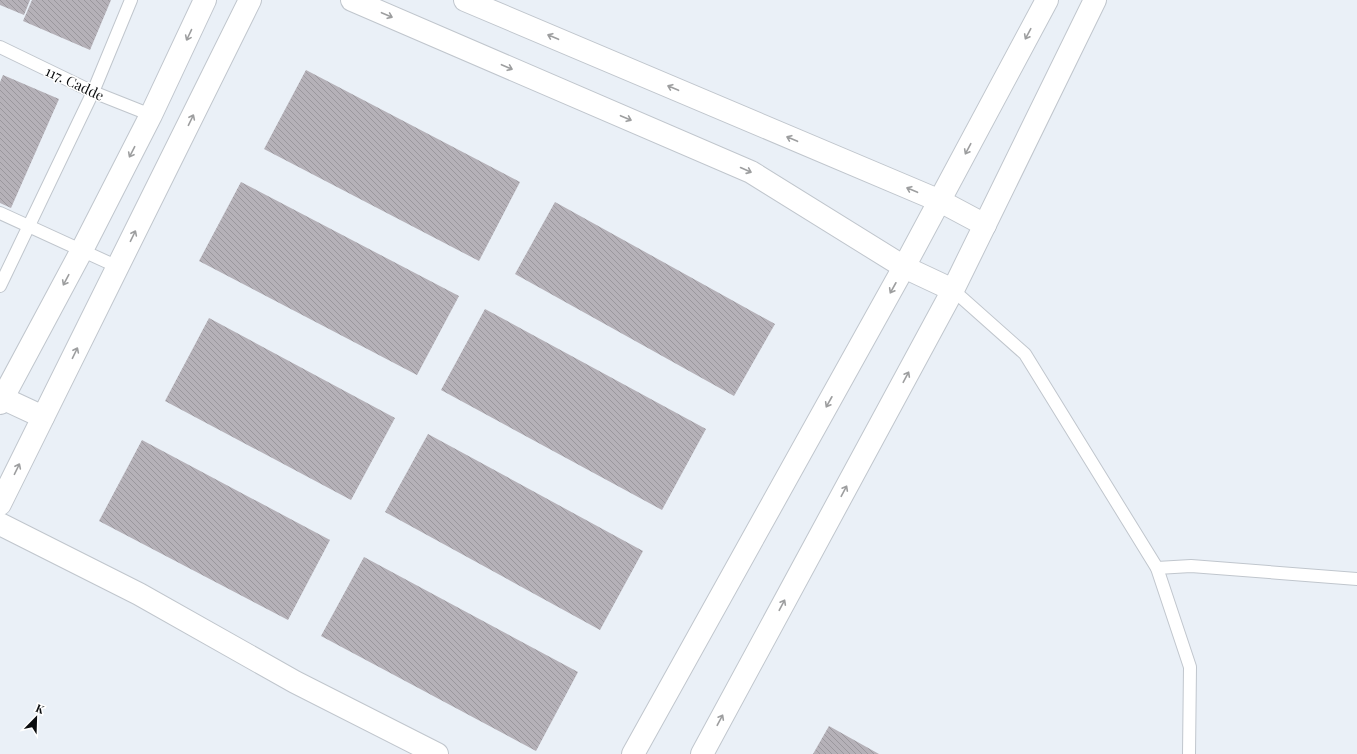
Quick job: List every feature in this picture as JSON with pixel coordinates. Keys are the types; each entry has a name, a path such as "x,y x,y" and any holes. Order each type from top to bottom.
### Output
{"street":[{"path":"43,417 1,399 82,250 151,115 205,0"},
{"path":"0,504 250,0"},
{"path":"352,0 751,172 904,267 953,290"},
{"path":"465,0 940,201 985,225"},
{"path":"633,754 904,267 1047,0"},
{"path":"702,754 953,290 1095,0"},
{"path":"0,524 139,594 295,682 437,754"}],"lane":[{"path":"0,286 93,92 131,0"},
{"name":"117. Cadde","path":"0,47 93,92 151,115"},
{"path":"0,213 118,267"},
{"path":"953,290 1025,354 1157,568 1190,667 1189,754"},
{"path":"1157,568 1191,566 1357,579"}],"building":[{"path":"0,0 30,0 24,15 0,5"},
{"path":"32,0 111,0 90,50 23,21"},
{"path":"306,70 520,182 479,261 264,149"},
{"path":"3,75 59,99 11,208 0,203 0,82"},
{"path":"241,182 459,296 417,375 199,261"},
{"path":"555,202 775,324 734,396 515,274"},
{"path":"485,309 706,429 662,510 441,390"},
{"path":"209,318 395,418 351,500 165,401"},
{"path":"428,434 643,551 600,630 385,512"},
{"path":"142,440 330,540 288,620 99,521"},
{"path":"364,557 578,672 536,751 321,636"},
{"path":"829,726 879,754 813,754"}]}
